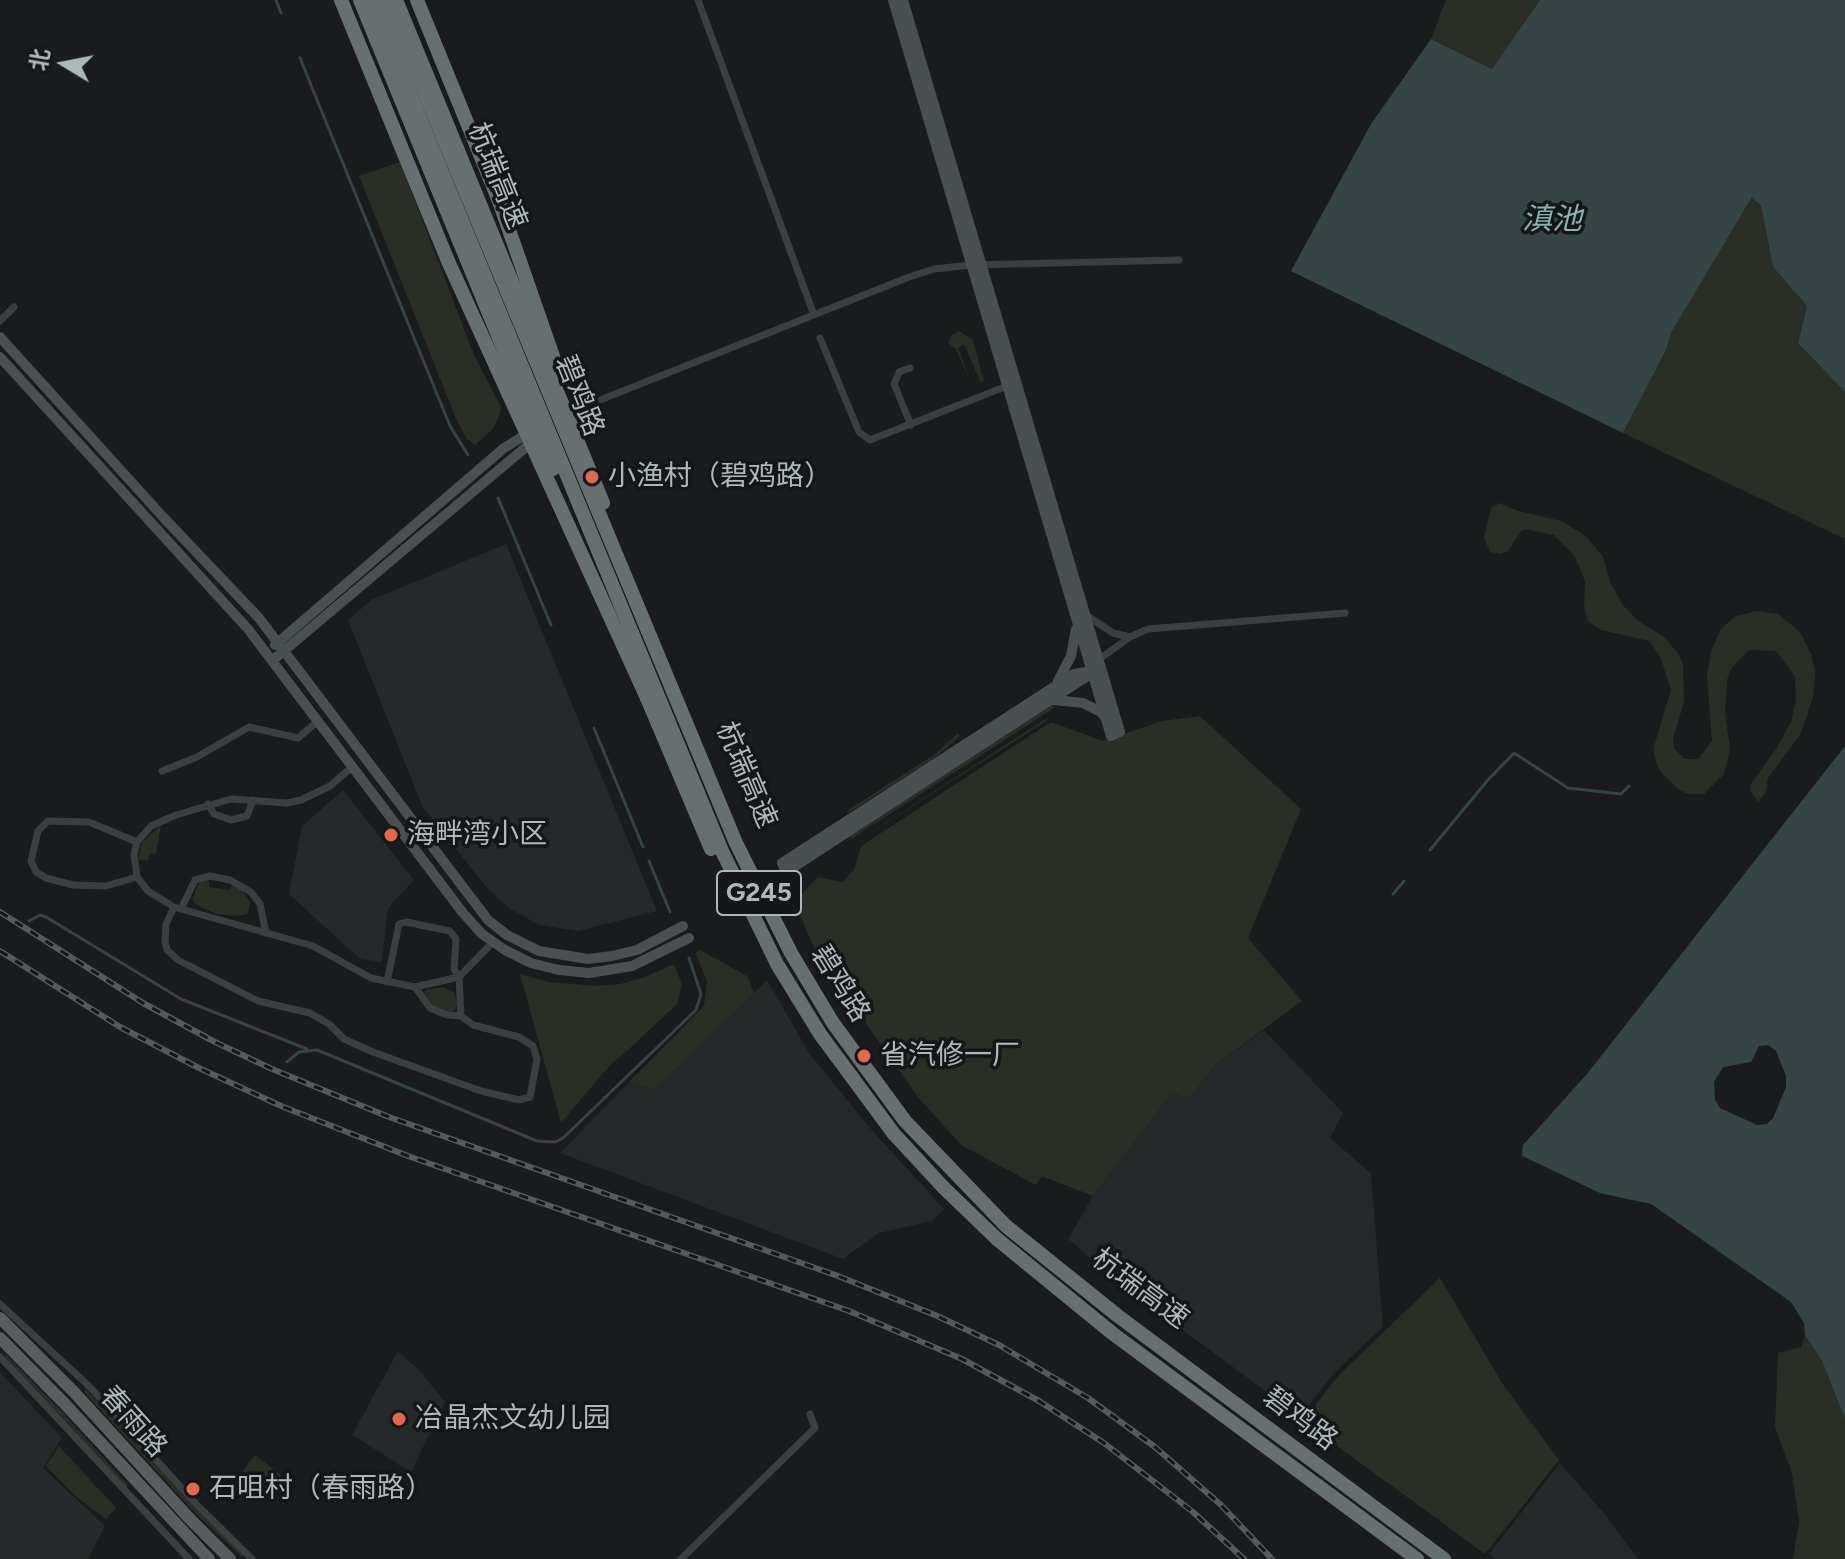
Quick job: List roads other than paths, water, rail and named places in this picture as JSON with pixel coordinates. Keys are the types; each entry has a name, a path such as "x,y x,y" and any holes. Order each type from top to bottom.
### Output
{"highway":[{"path":"341,0 448,261 647,698"},
{"path":"360,0 724,879 758,947 815,1042 881,1132 951,1207 1051,1297 1401,1559"},
{"name":"碧鸡路","path":"371,0 552,426 754,881 811,989 856,1056 905,1121 963,1183 1042,1257 1444,1559"},
{"name":"碧鸡路","path":"386,0 552,426 739,890 798,999 894,1134 944,1188 1044,1279 1417,1559"},
{"name":"杭瑞高速","path":"396,0 768,894 821,989 906,1109 971,1180 1044,1248 1459,1559"},
{"path":"417,0 499,201 603,503"}],"main road":[{"name":"春雨路","path":"0,1318 65,1382 189,1518 230,1558"},
{"name":"春雨路","path":"0,1338 209,1559"}],"street":[{"path":"698,0 814,315"},
{"path":"893,0 976,264 1081,618 1092,673 1111,736 1120,732 1094,646 1081,618 1007,386 976,264 903,0"},
{"path":"270,656 521,435 552,426 814,315 934,269 976,264 1179,260"},
{"path":"0,321 14,307"},
{"path":"0,337 259,618 488,920 507,935 539,951 588,959 637,950 683,926 689,938 632,966 589,973 531,963 493,942 463,913 248,629 0,357"},
{"path":"820,338 862,436 875,440 1007,386"},
{"path":"910,368 899,372 894,384 911,425"},
{"path":"1098,660 1130,637 1148,629 1345,613"},
{"path":"1081,618 1113,633 1130,637"},
{"path":"1052,688 1067,667 1081,618"},
{"path":"1092,673 1094,646"},
{"path":"1092,673 786,872 782,863 1074,674 1092,673 1106,683"},
{"path":"1051,700 1073,701 1093,707 1106,720"},
{"path":"162,771 197,757 249,727 298,738 318,721"},
{"path":"352,767 330,786 301,800 287,803 231,799 208,804 151,826 137,842 134,854 137,877 148,891 178,908 313,946 360,974 387,982 415,987 459,977 493,942"},
{"path":"208,804 214,814 231,820 247,816 253,800"},
{"path":"137,842 89,822 48,821 38,831 31,861 36,872 46,878 73,885 106,886 137,877"},
{"path":"266,933 260,904 251,892 230,880 210,876 195,880 166,924 165,942 167,950 178,960 258,1001 310,1013 329,1024 344,1039 373,1052 481,1091 519,1100 530,1097 537,1059 533,1046 519,1037 473,1025 461,1016 447,1015 430,1008 415,987"},
{"path":"387,982 399,924 406,922 445,929 453,934 457,945 454,969 459,977 461,1016"},
{"path":"0,1304 89,1386 199,1507 252,1559"},
{"path":"0,1357 189,1559"},
{"path":"681,1559 815,1428 810,1414"}],"water":[{"name":"滇池","path":"1540,0 1845,0 1845,392 1798,343 1807,306 1773,267 1761,206 1752,197 1671,333 1666,350 1623,433 1291,271 1371,124 1431,39 1492,69"},
{"path":"1845,746 1845,1419 1822,1361 1805,1335 1804,1323 1791,1302 1651,1204 1600,1193 1522,1156 1523,1145 1587,1074","holes":["1768,1045 1776,1051 1786,1076 1786,1087 1773,1118 1767,1124 1757,1125 1720,1108 1715,1100 1714,1082 1723,1067 1751,1062 1759,1046"]}],"waterway":[{"path":"276,0 281,13"},
{"path":"300,58 450,426 468,455"},
{"path":"498,498 551,625"},
{"path":"594,728 643,847"},
{"path":"1430,850 1514,753 1568,788 1621,794 1629,786"},
{"path":"649,861 670,912"},
{"path":"1393,894 1404,881"},
{"path":"29,921 40,915 46,917 181,999 307,1049"},
{"path":"287,1062 299,1052 317,1050 537,1141 555,1142 563,1138 696,1010 701,994 689,958"}],"railway":[{"path":"0,912 143,1003 272,1069 389,1117 838,1276 999,1345 1088,1398 1155,1447 1221,1505 1272,1559"},
{"path":"0,951 120,1027 281,1106 408,1156 849,1311 962,1359 1039,1401 1104,1443 1193,1512 1244,1559"}],"place":[{"name":"小渔村（碧鸡路）","path":"592,477"},
{"name":"海畔湾小区","path":"391,835"},
{"name":"省汽修一厂","path":"864,1056"},
{"name":"冶晶杰文幼儿园","path":"399,1419"},
{"name":"石咀村（春雨路）","path":"193,1489"}]}
